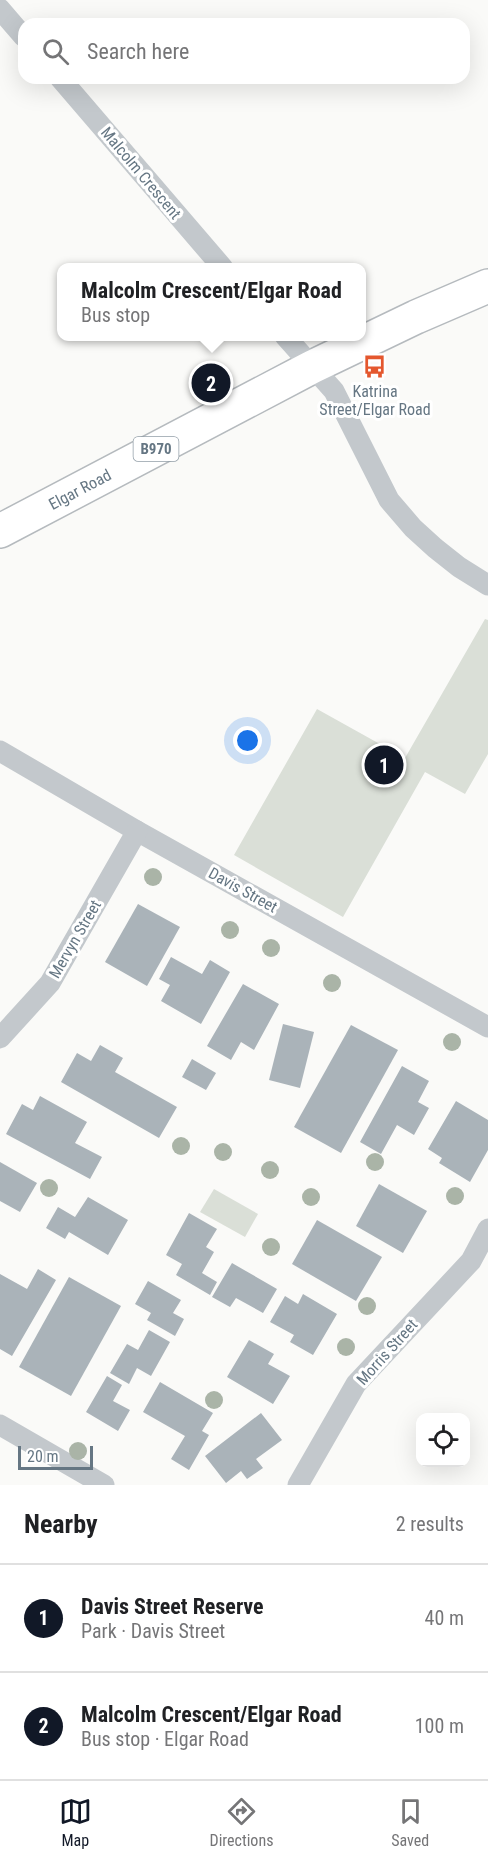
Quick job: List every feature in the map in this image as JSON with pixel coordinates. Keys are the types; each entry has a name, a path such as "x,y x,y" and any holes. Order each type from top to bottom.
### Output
{"main road":[{"name":"Elgar Road","path":"416,317 488,266"},
{"name":"Elgar Road","path":"0,531 312,367 416,317 488,286"}],"street":[{"path":"0,9 18,30"},
{"name":"Malcolm Crescent","path":"65,84 220,263"},
{"path":"289,341 334,391 389,501 435,548 459,567 488,585"},
{"name":"Davis Street","path":"0,751 137,831 488,1027"},
{"name":"Mervyn Street","path":"0,1038 50,983 137,831"},
{"name":"Morris Street","path":"298,1485 356,1384 471,1261 488,1229"},
{"path":"0,1425 104,1485"}],"shaded area":[{"path":"485,619 488,620 488,754 465,794 425,772 343,917 234,855 317,709 405,758"},
{"path":"214,1189 258,1214 245,1237 200,1212"}],"building":[{"path":"138,904 180,927 147,986 105,962"},
{"path":"171,957 202,974 210,960 230,972 201,1024 161,1001 170,985 159,979"},
{"path":"243,984 279,1004 254,1050 241,1042 231,1060 207,1046"},
{"path":"283,1024 314,1032 300,1088 269,1080"},
{"path":"351,1025 398,1050 341,1153 294,1127"},
{"path":"100,1045 123,1058 115,1072 177,1107 159,1138 61,1082 77,1053 91,1061"},
{"path":"192,1059 216,1073 206,1090 182,1077"},
{"path":"402,1066 429,1081 418,1102 429,1108 414,1135 397,1125 381,1154 360,1142"},
{"path":"40,1096 87,1122 75,1143 102,1157 90,1179 6,1134 22,1104 33,1110"},
{"path":"456,1101 488,1120 488,1150 470,1182 439,1163 442,1158 428,1149"},
{"path":"0,1162 37,1183 20,1212 0,1201"},
{"path":"379,1184 427,1211 403,1253 356,1226"},
{"path":"88,1197 128,1220 108,1255 69,1232 65,1239 46,1228 58,1207 75,1217"},
{"path":"189,1213 217,1229 206,1247 214,1252 202,1273 217,1282 210,1295 176,1275 182,1264 166,1255"},
{"path":"317,1220 382,1257 356,1301 292,1264"},
{"path":"232,1263 277,1289 263,1313 236,1298 230,1307 212,1297"},
{"path":"38,1269 56,1280 12,1356 0,1349 0,1274 27,1289"},
{"path":"69,1277 121,1306 71,1396 19,1367"},
{"path":"148,1281 181,1300 173,1313 184,1319 175,1336 147,1320 151,1313 135,1304"},
{"path":"303,1294 337,1314 313,1355 290,1342 294,1335 270,1322 285,1296 298,1304"},
{"path":"149,1330 170,1342 151,1376 137,1368 129,1384 110,1373 127,1344 138,1350"},
{"path":"249,1340 274,1354 268,1364 290,1376 273,1404 227,1377"},
{"path":"107,1376 122,1385 113,1401 130,1410 118,1431 86,1412"},
{"path":"160,1382 213,1413 202,1431 209,1435 189,1470 171,1459 185,1436 143,1412"},
{"path":"261,1413 282,1440 256,1459 263,1468 247,1479 241,1471 226,1483 205,1456"}],"place":[{"name":"Katrina Street/Elgar Road","path":"375,366"},
{"name":"Malcolm Crescent/Elgar Road","path":"211,383"},
{"name":"Davis Street Reserve","path":"384,765"}]}
